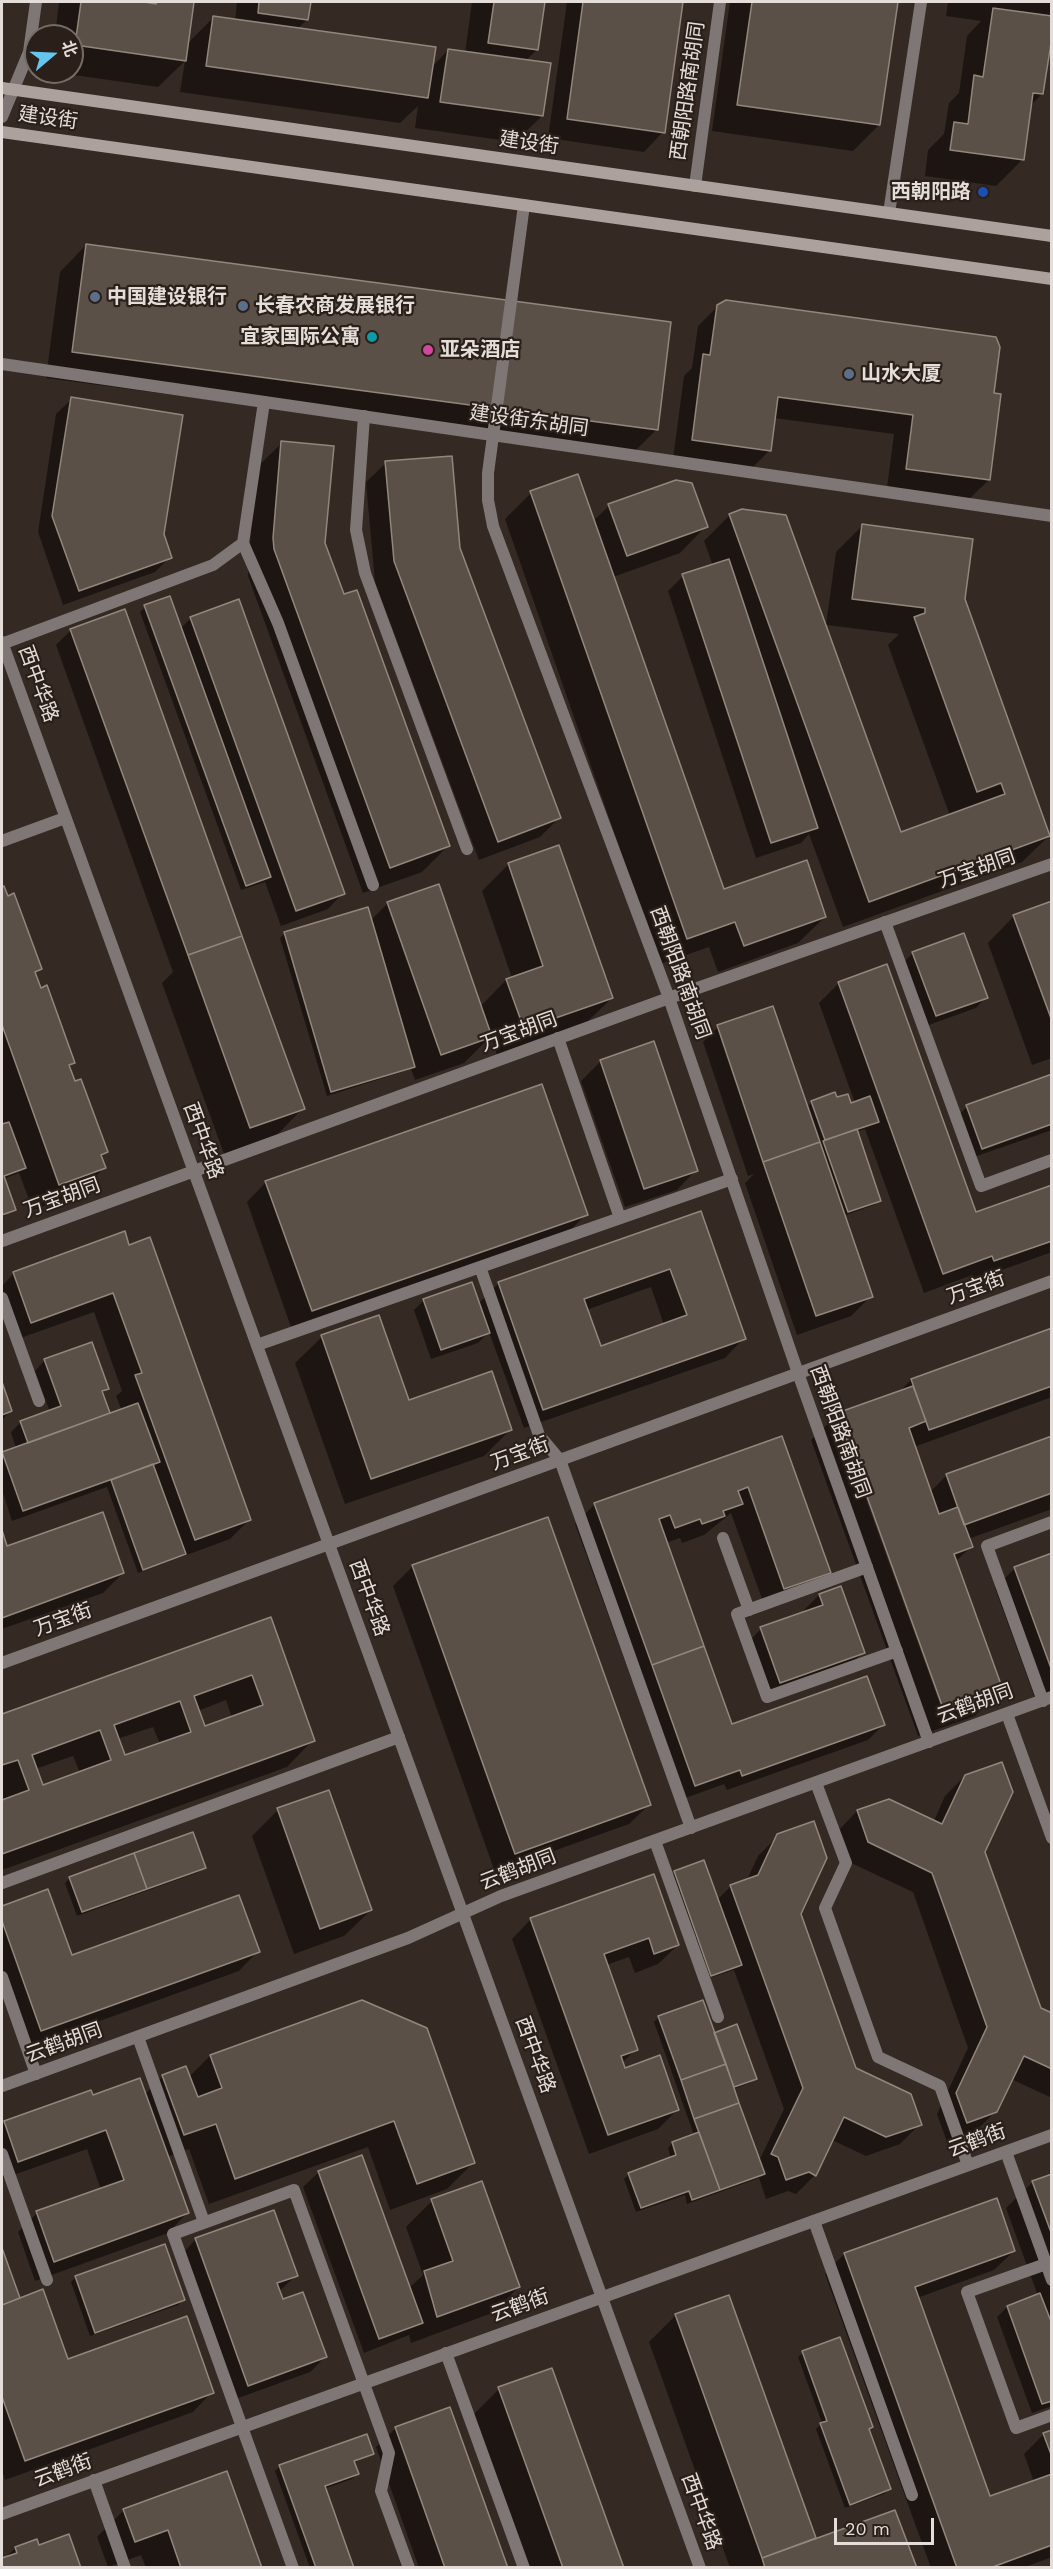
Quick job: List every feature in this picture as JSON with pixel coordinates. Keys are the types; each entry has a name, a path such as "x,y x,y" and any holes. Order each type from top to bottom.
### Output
{"main road":[{"name":"建设街","path":"7,89 1052,236"},
{"name":"建设街","path":"2,132 1052,279"}],"street":[{"path":"2,117 7,89 29,52 36,2"},
{"name":"西朝阳路南胡同","path":"695,186 720,2"},
{"path":"890,213 921,2"},
{"name":"西朝阳路南胡同","path":"524,205 488,473 493,526 669,998 798,1373 930,1742"},
{"name":"建设街东胡同","path":"2,364 1052,516"},
{"path":"264,402 243,543 278,623 373,885"},
{"path":"364,416 356,530 364,573 467,849"},
{"path":"2,643 213,565 243,543"},
{"name":"西中华路","path":"2,643 700,2568"},
{"path":"2,841 65,818"},
{"name":"万宝胡同","path":"2,1241 669,998 1052,864"},
{"path":"885,922 981,1186 1052,1160"},
{"path":"558,1038 620,1218"},
{"path":"257,1345 732,1179"},
{"path":"480,1267 540,1435 561,1460 691,1828"},
{"name":"万宝街","path":"2,1663 1052,1281"},
{"path":"2,1298 39,1401"},
{"path":"1047,1699 987,1546 1052,1522"},
{"path":"723,1538 749,1610"},
{"path":"867,1567 737,1614 767,1697 897,1651"},
{"name":"云鹤胡同","path":"2,2086 408,1938 501,1896 1047,1699"},
{"path":"1007,1714 1052,1838"},
{"path":"2,1882 399,1737"},
{"path":"816,1783 846,1863 825,1908 878,2057 940,2086 968,2165"},
{"path":"655,1841 718,2017"},
{"path":"2,1977 36,2074"},
{"path":"138,2037 204,2223"},
{"name":"云鹤街","path":"2,2514 1052,2135"},
{"path":"1006,2152 1052,2280"},
{"path":"2,2154 47,2280"},
{"path":"293,2568 172,2234 294,2190 389,2453 381,2491 408,2568"},
{"path":"814,2221 912,2495"},
{"path":"1046,2264 967,2292 1016,2428 1052,2415"},
{"path":"446,2354 524,2568"},
{"path":"94,2480 125,2568"}],"building":[{"path":"81,2 156,4 157,2 194,2 186,61 84,46 84,24 78,24"},
{"path":"259,2 311,2 308,20 258,13"},
{"path":"494,2 545,2 538,50 488,43"},
{"path":"583,2 683,2 665,133 567,119"},
{"path":"752,2 898,2 880,125 737,105"},
{"path":"993,8 1052,16 1052,37 1043,94 1033,93 1024,160 950,150 954,122 968,124 974,75 983,77"},
{"path":"213,16 436,47 428,98 206,66"},
{"path":"448,49 551,63 543,116 440,102"},
{"name":"宜家国际公寓","path":"86,244 671,322 658,430 72,352"},
{"name":"山水大厦","path":"726,300 996,337 1000,347 994,393 1001,394 990,480 906,469 913,415 778,397 771,451 692,440 703,354 710,355 717,305"},
{"path":"71,397 183,415 164,534 172,558 79,591 52,516"},
{"path":"281,441 334,446 325,543 344,594 357,590 450,846 390,868 274,549"},
{"path":"452,456 460,548 561,818 498,842 394,561 385,461"},
{"path":"578,474 724,889 807,860 826,917 744,946 735,922 687,939 530,491"},
{"path":"676,480 692,483 708,527 627,556 608,504"},
{"path":"742,509 786,515 901,832 1005,794 1001,783 977,792 914,617 925,613 925,608 852,599 862,524 973,539 965,599 1050,836 869,902 729,514"},
{"path":"729,559 818,828 771,843 682,574"},
{"path":"170,596 271,877 246,886 144,605"},
{"path":"239,599 345,894 296,911 190,617"},
{"path":"125,609 242,936 188,955 70,629"},
{"path":"559,845 613,998 524,1029 506,979 543,966 508,863"},
{"path":"439,884 492,1037 441,1055 387,902"},
{"path":"4,886 8,896 14,893 42,969 35,972 41,988 47,985 75,1063 69,1065 75,1081 81,1079 108,1152 101,1155 106,1168 59,1185 2,1025 2,887"},
{"path":"1052,901 1052,1021 1013,915"},
{"path":"368,907 415,1067 331,1092 284,932"},
{"path":"964,933 988,998 936,1016 912,952"},
{"path":"242,936 305,1109 250,1128 188,955"},
{"path":"887,964 976,1212 1052,1185 1052,1241 994,1261 992,1256 943,1274 838,982"},
{"path":"773,1006 820,1142 763,1162 717,1025"},
{"path":"654,1041 698,1171 644,1189 600,1060"},
{"path":"1052,1074 1052,1124 982,1149 966,1105"},
{"path":"542,1084 588,1215 312,1311 265,1181"},
{"path":"835,1092 837,1097 848,1094 851,1103 870,1096 879,1122 825,1140 811,1101"},
{"path":"9,1122 26,1168 4,1176 16,1210 2,1215 2,1124"},
{"path":"857,1129 881,1201 848,1212 823,1141"},
{"path":"820,1142 873,1297 816,1316 763,1162"},
{"path":"701,1211 746,1339 543,1410 498,1282","holes":["670,1269 687,1315 601,1346 584,1299"]},
{"path":"125,1231 129,1245 150,1237 251,1520 195,1540 135,1375 142,1373 113,1293 31,1323 13,1272"},
{"path":"472,1282 490,1333 441,1350 423,1299"},
{"path":"379,1315 409,1400 492,1371 512,1430 371,1479 321,1335"},
{"path":"1052,1328 1052,1386 929,1430 911,1379"},
{"path":"92,1342 109,1389 102,1391 110,1413 28,1443 20,1421 61,1406 44,1359"},
{"path":"2,1382 12,1411 2,1415"},
{"path":"913,1386 926,1421 909,1428 939,1514 958,1507 973,1547 954,1554 1003,1690 944,1711 837,1413"},
{"path":"138,1403 160,1462 23,1511 2,1452"},
{"path":"782,1436 831,1573 784,1589 748,1487 738,1491 743,1504 723,1511 725,1516 702,1524 700,1519 675,1528 670,1515 659,1519 704,1646 652,1665 594,1503"},
{"path":"1052,1436 1052,1493 964,1525 946,1474"},
{"path":"153,1464 186,1554 143,1570 111,1480"},
{"path":"103,1512 124,1573 2,1618 2,1530 7,1546"},
{"path":"548,1517 651,1805 515,1854 412,1565"},
{"path":"1052,1553 1052,1671 1014,1567"},
{"path":"841,1586 865,1653 780,1683 760,1627 823,1605 819,1594"},
{"path":"271,1617 315,1741 2,1854 2,1800 29,1790 18,1760 2,1765 2,1714","holes":["252,1675 263,1705 205,1726 194,1696","180,1701 191,1732 125,1755 114,1725","100,1730 111,1760 43,1785 32,1755"]},
{"path":"704,1646 732,1724 867,1676 885,1725 742,1776 740,1770 695,1786 652,1665"},
{"path":"1002,1762 1013,1792 985,1852 1041,2008 1052,2013 1052,2069 1024,2056 997,2112 967,2123 956,2093 987,2027 932,1873 868,1842 857,1810 889,1799 942,1824 965,1775"},
{"path":"329,1790 372,1910 320,1929 277,1808"},
{"path":"814,1821 827,1858 801,1914 856,2068 911,2094 922,2125 886,2137 844,2117 816,2176 809,2172 786,2180 778,2157 771,2154 803,2088 730,1885 758,1875 777,1834"},
{"path":"193,1832 206,1868 147,1889 134,1853"},
{"path":"134,1853 147,1889 82,1912 69,1877"},
{"path":"704,1860 742,1965 711,1976 674,1871"},
{"path":"654,1874 679,1945 654,1954 649,1938 604,1954 638,2050 621,2056 625,2068 660,2055 679,2110 608,2135 530,1918"},
{"path":"48,1889 72,1955 239,1895 260,1952 41,2031 2,1921 2,1906"},
{"path":"362,2000 427,2028 475,2163 417,2184 394,2121 235,2179 216,2124 184,2135 162,2075 186,2066 198,2097 222,2088 210,2055"},
{"path":"703,2000 726,2064 681,2080 658,2016"},
{"path":"737,2024 757,2079 734,2087 714,2033"},
{"path":"726,2064 739,2103 694,2119 681,2080"},
{"path":"140,2078 189,2213 54,2262 36,2211 124,2180 106,2130 18,2162 4,2121 91,2090 93,2095"},
{"path":"739,2103 765,2174 720,2190 694,2119"},
{"path":"699,2132 720,2190 692,2200 689,2191 641,2208 628,2173 676,2155 672,2142"},
{"path":"362,2155 423,2323 379,2339 318,2171"},
{"path":"1052,2174 1052,2235 1032,2181"},
{"path":"482,2181 520,2287 437,2317 424,2271 453,2261 431,2199"},
{"path":"997,2198 1015,2251 915,2287 990,2496 1052,2474 1052,2545 990,2568 957,2568 844,2253"},
{"path":"274,2210 298,2276 277,2283 283,2299 303,2292 327,2357 248,2386 195,2238"},
{"path":"165,2244 185,2300 95,2333 75,2276"},
{"path":"2,2248 20,2298 2,2305"},
{"path":"43,2289 68,2359 187,2316 214,2393 25,2461 2,2397 2,2305"},
{"path":"1040,2293 1052,2324 1052,2401 1042,2404 1007,2306"},
{"path":"729,2295 816,2538 762,2558 675,2314"},
{"path":"840,2337 873,2427 869,2429 891,2489 850,2505 820,2423 827,2421 802,2351"},
{"path":"552,2368 624,2568 563,2568 498,2387"},
{"path":"450,2407 508,2568 445,2568 395,2427"},
{"path":"1052,2430 1052,2457 1043,2433"},
{"path":"367,2434 374,2454 354,2461 359,2474 325,2486 354,2568 316,2568 279,2465"},
{"path":"227,2471 262,2568 181,2568 168,2530 135,2542 123,2509"},
{"path":"895,2510 917,2568 765,2568 762,2558"},
{"path":"69,2534 81,2568 2,2568 2,2558 17,2553 15,2547 37,2539 39,2545"}],"place":[{"name":"西朝阳路","path":"983,192"},
{"name":"中国建设银行","path":"95,297"},
{"name":"长春农商发展银行","path":"243,306"},
{"name":"宜家国际公寓","path":"372,337"},
{"name":"亚朵酒店","path":"428,350"},
{"name":"山水大厦","path":"849,374"}]}
